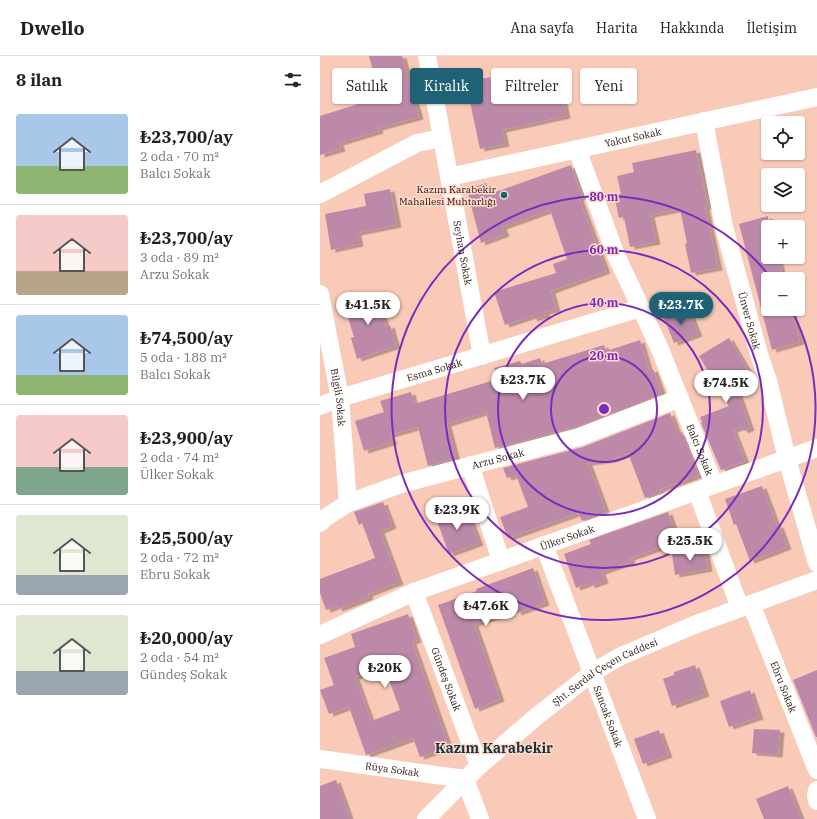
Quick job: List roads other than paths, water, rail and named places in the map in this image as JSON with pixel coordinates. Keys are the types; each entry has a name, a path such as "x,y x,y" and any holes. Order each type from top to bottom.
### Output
{"street":[{"name":"Seyhan Sokak","path":"427,56 482,356"},
{"name":"Yakut Sokak","path":"449,176 817,97"},
{"name":"Ünver Sokak","path":"704,122 724,227 759,354 768,381 787,459 817,563"},
{"path":"320,194 417,143 442,138"},
{"name":"Balcı Sokak","path":"577,149 616,255 680,398 714,484"},
{"name":"Bilgili Sokak","path":"320,294 340,398 348,503"},
{"name":"Esma Sokak","path":"320,406 340,398 641,308"},
{"name":"Arzu Sokak","path":"320,523 348,503 401,484 579,437 680,398"},
{"name":"Ülker Sokak","path":"320,635 414,592 817,448"},
{"path":"470,465 502,561"},
{"name":"Ebru Sokak","path":"698,491 745,606 817,770"},
{"name":"Sancak Sokak","path":"544,546 647,819"},
{"name":"Şht. Serdal Çeçen Caddesi","path":"426,819 479,766 537,716 592,673 619,657 651,642 817,580"},
{"name":"Gündeş Sokak","path":"414,592 479,766"},
{"name":"Rüya Sokak","path":"320,759 465,779"},
{"path":"465,779 480,819"},
{"path":"817,790 817,801"}],"place":[{"name":"Kazım Karabekir Mahallesi Muhtarlığı","path":"504,195"}],"district":[{"name":"Kazım Karabekir","path":"494,748"}]}
